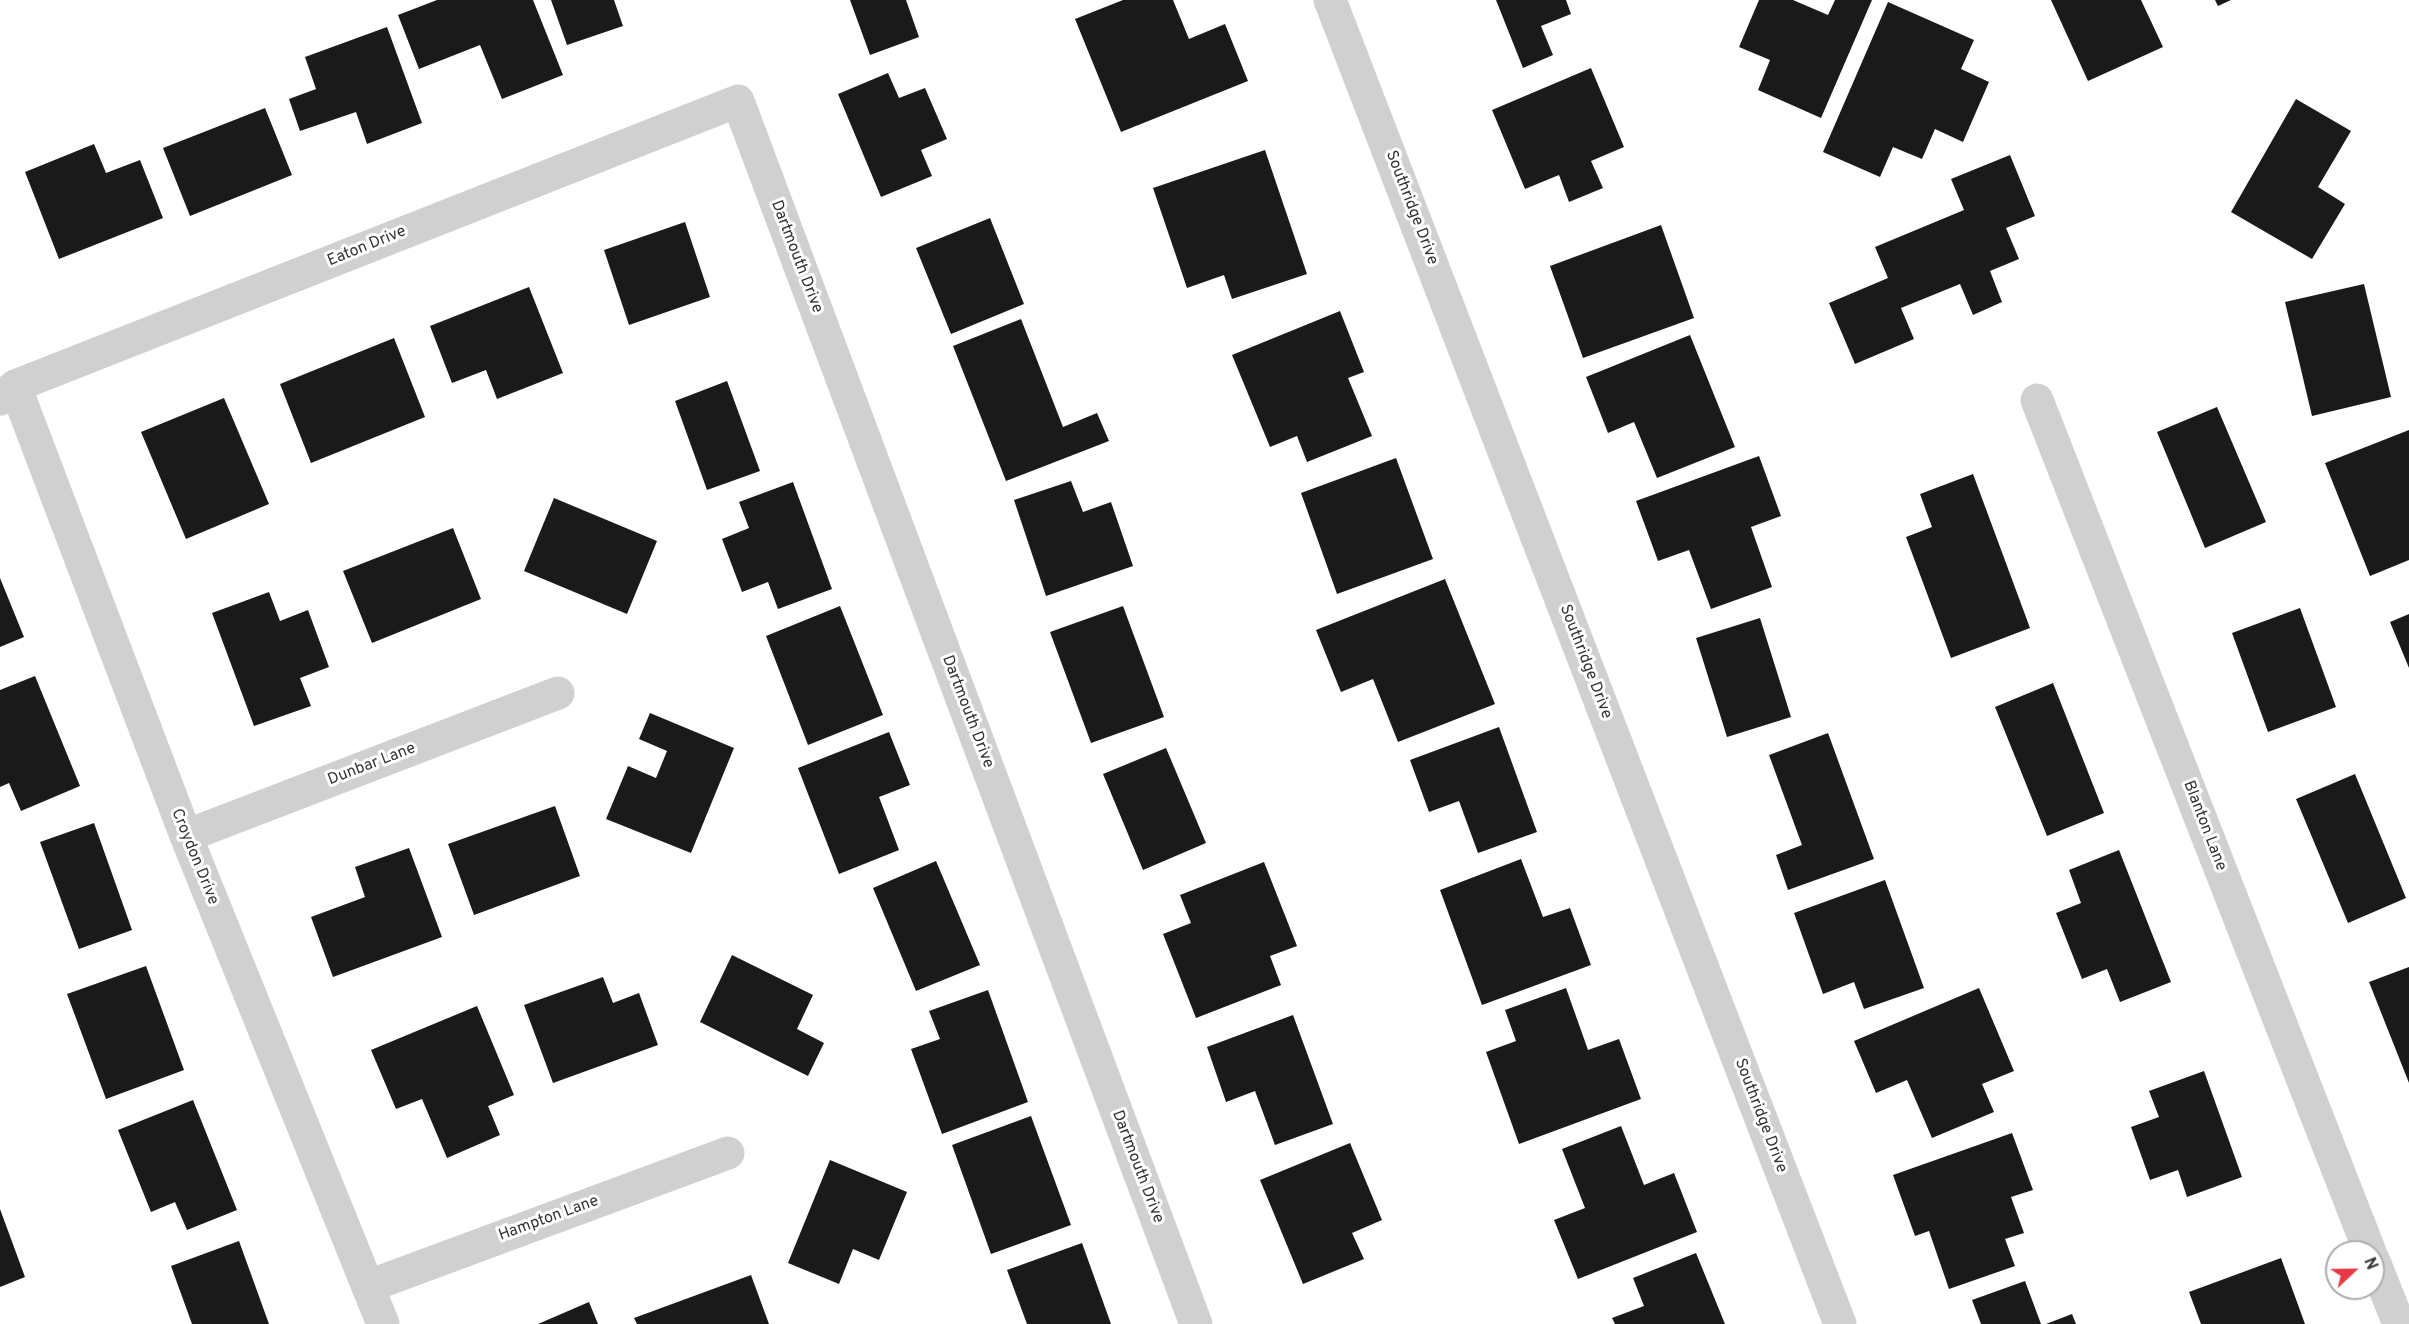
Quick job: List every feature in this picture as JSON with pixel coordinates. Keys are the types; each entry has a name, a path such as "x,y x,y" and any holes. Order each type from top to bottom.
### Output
{"street":[{"name":"Southridge Drive","path":"1330,0 1840,1324"},
{"name":"Eaton Drive","path":"8,392 738,100"},
{"name":"Dartmouth Drive","path":"738,100 1196,1324"},
{"name":"Croydon Drive","path":"8,392 383,1324"},
{"name":"Blanton Lane","path":"2037,400 2365,1240"},
{"name":"Dunbar Lane","path":"186,837 558,693"},
{"name":"Hampton Lane","path":"369,1286 728,1153"},
{"path":"2385,1288 2399,1324"}],"building":[{"path":"437,0 533,0 563,75 502,99 480,45 419,69 398,15"},
{"path":"551,0 614,0 623,26 567,45"},
{"path":"850,0 906,0 919,37 870,55"},
{"path":"1123,0 1173,0 1189,39 1225,24 1248,81 1121,132 1075,19"},
{"path":"1496,0 1566,0 1571,14 1541,26 1553,55 1523,68"},
{"path":"1759,0 1793,0 1828,15 1835,0 1872,0 1821,118 1758,90 1770,60 1739,47"},
{"path":"2051,0 2141,0 2163,47 2088,81"},
{"path":"2215,0 2231,0 2218,6"},
{"path":"1888,2 1974,40 1961,69 1989,82 1963,142 1935,129 1922,159 1893,147 1880,177 1823,152"},
{"path":"387,27 422,123 367,144 356,112 300,131 289,99 316,89 305,57"},
{"path":"1591,68 1624,147 1591,161 1603,188 1569,202 1559,175 1525,189 1492,110"},
{"path":"888,73 899,98 925,88 947,139 921,150 932,176 881,197 838,94"},
{"path":"2296,99 2351,131 2318,187 2345,204 2312,259 2231,212"},
{"path":"265,108 292,175 190,216 163,148"},
{"path":"94,144 106,173 140,160 163,218 59,259 25,172"},
{"path":"1265,150 1307,274 1232,299 1224,275 1187,288 1153,188"},
{"path":"2010,155 2035,216 2006,228 2019,259 1990,271 2002,302 1973,315 1960,284 1901,308 1914,339 1855,364 1829,303 1888,278 1875,247 1964,210 1951,179"},
{"path":"990,218 1024,304 951,334 916,248"},
{"path":"685,222 710,297 629,325 604,250"},
{"path":"1661,225 1694,318 1583,358 1550,266"},
{"path":"2364,284 2391,397 2312,416 2285,302"},
{"path":"529,287 563,373 497,399 486,370 452,383 430,326"},
{"path":"1340,311 1364,372 1348,378 1372,436 1307,462 1297,436 1270,447 1232,355"},
{"path":"1021,319 1063,427 1097,413 1109,441 1006,481 953,346"},
{"path":"1690,335 1735,447 1657,478 1634,422 1608,433 1586,377"},
{"path":"394,338 425,417 311,463 280,384"},
{"path":"727,381 760,471 707,490 675,401"},
{"path":"224,398 269,504 186,539 141,432"},
{"path":"2217,407 2266,522 2205,548 2157,432"},
{"path":"2409,430 2409,560 2370,576 2325,463"},
{"path":"1759,456 1781,516 1751,527 1772,587 1711,609 1689,550 1658,561 1636,501"},
{"path":"1396,458 1433,559 1337,594 1301,493"},
{"path":"1973,474 2030,628 1951,658 1906,537 1932,527 1920,494"},
{"path":"1071,481 1083,512 1111,502 1133,566 1046,596 1014,500"},
{"path":"793,482 832,589 778,609 768,582 742,592 722,539 749,528 739,502"},
{"path":"554,498 657,541 627,614 524,571"},
{"path":"453,528 481,599 372,643 343,571"},
{"path":"0,578 24,637 0,647"},
{"path":"1445,579 1495,704 1398,742 1373,679 1341,692 1316,630"},
{"path":"269,592 280,621 308,610 329,667 300,678 311,706 254,726 212,613"},
{"path":"840,606 883,715 808,745 766,636"},
{"path":"1123,606 1164,717 1091,743 1050,632"},
{"path":"2300,608 2336,707 2268,732 2232,633"},
{"path":"2409,614 2409,668 2390,622"},
{"path":"1760,618 1791,717 1727,737 1696,638"},
{"path":"35,676 80,786 21,811 9,783 0,787 0,690"},
{"path":"2053,683 2104,813 2047,836 1995,707"},
{"path":"650,713 734,748 691,853 606,819 628,766 656,778 667,751 639,739"},
{"path":"1499,727 1537,832 1478,853 1459,801 1429,812 1410,760"},
{"path":"889,732 910,785 879,797 899,850 839,874 798,768"},
{"path":"1828,733 1874,859 1788,890 1776,855 1802,845 1769,755"},
{"path":"1166,748 1206,843 1143,870 1103,774"},
{"path":"2355,774 2406,898 2348,923 2296,799"},
{"path":"555,806 580,876 474,915 448,844"},
{"path":"94,823 132,930 79,949 40,842"},
{"path":"409,848 442,937 333,977 311,917 365,897 355,867"},
{"path":"2119,850 2171,982 2120,1002 2107,969 2082,979 2056,913 2081,903 2069,870"},
{"path":"1521,859 1543,917 1570,908 1591,965 1482,1005 1440,890"},
{"path":"936,861 980,965 916,991 873,888"},
{"path":"1264,862 1297,946 1270,956 1281,985 1196,1018 1163,934 1191,923 1180,895"},
{"path":"1885,880 1924,988 1864,1009 1854,982 1823,994 1794,913"},
{"path":"732,955 813,995 797,1029 824,1043 808,1076 700,1022"},
{"path":"146,966 184,1070 106,1099 67,994"},
{"path":"2409,967 2409,1083 2369,982"},
{"path":"603,977 613,1003 639,993 658,1045 553,1083 524,1005"},
{"path":"1566,988 1588,1050 1619,1039 1641,1099 1519,1144 1486,1052 1516,1041 1505,1010"},
{"path":"1979,988 2014,1071 1982,1084 1994,1112 1932,1138 1907,1080 1876,1093 1854,1041"},
{"path":"988,990 1028,1102 942,1134 911,1049 940,1039 929,1011"},
{"path":"477,1006 514,1095 488,1106 500,1135 447,1158 422,1099 396,1109 371,1050"},
{"path":"1293,1015 1333,1124 1275,1145 1255,1091 1226,1102 1207,1047"},
{"path":"2204,1071 2242,1177 2187,1197 2178,1170 2150,1180 2131,1127 2159,1117 2149,1091"},
{"path":"193,1100 237,1210 187,1230 175,1202 151,1212 118,1130"},
{"path":"1031,1116 1071,1225 991,1254 952,1145"},
{"path":"1621,1126 1644,1185 1674,1173 1697,1232 1578,1279 1554,1220 1585,1208 1562,1149"},
{"path":"2012,1133 2033,1190 2011,1197 2024,1233 2005,1239 2015,1266 1949,1289 1929,1231 1915,1236 1893,1175"},
{"path":"1350,1143 1382,1220 1352,1233 1364,1259 1303,1284 1260,1180"},
{"path":"830,1160 907,1192 879,1260 853,1249 839,1284 788,1263"},
{"path":"0,1209 25,1277 0,1287"},
{"path":"239,1241 269,1324 192,1324 171,1266"},
{"path":"1082,1243 1111,1324 1027,1324 1007,1270"},
{"path":"1696,1253 1725,1324 1615,1324 1612,1318 1644,1306 1633,1278"},
{"path":"2281,1258 2305,1324 2201,1324 2189,1292"},
{"path":"751,1275 769,1324 637,1324 634,1318"},
{"path":"2025,1281 2041,1324 1981,1324 1972,1300"},
{"path":"589,1302 598,1324 538,1324"},
{"path":"2072,1314 2076,1324 2046,1324"}]}
